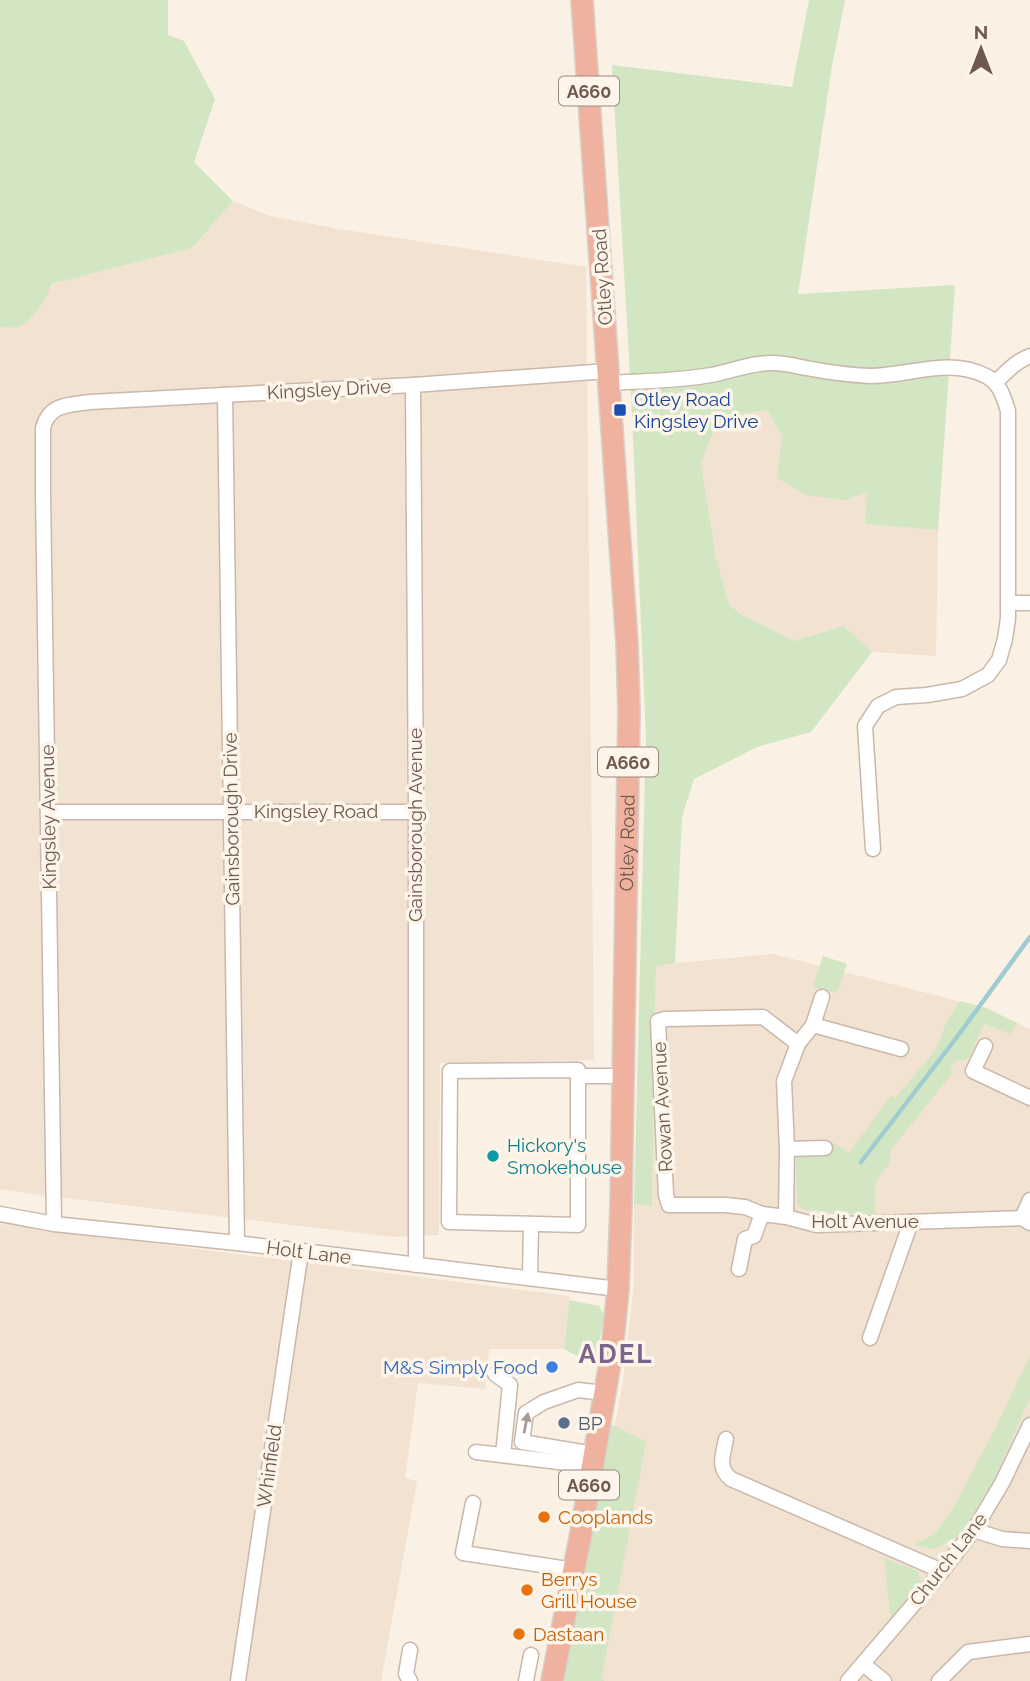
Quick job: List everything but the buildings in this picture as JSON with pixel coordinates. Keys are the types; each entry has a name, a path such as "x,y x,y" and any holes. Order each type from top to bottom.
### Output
{"highway":[{"name":"Otley Road","path":"552,1681 612,1351 618,1289 629,711 627,644 582,0"}],"street":[{"path":"873,849 865,726 878,706 896,697 962,689 988,675 999,660 1005,639 1008,603 1008,411 1001,390 995,383 1008,369 1030,356"},
{"name":"Kingsley Drive","path":"51,412 62,406 90,401 413,384 609,377 691,378 774,362 841,374 869,376 929,368 960,368 988,376 995,383"},
{"name":"Gainsborough Avenue","path":"413,384 416,1265"},
{"name":"Gainsborough Drive","path":"225,395 237,1243"},
{"name":"Kingsley Avenue","path":"51,412 45,419 43,428 54,1224"},
{"path":"1008,603 1030,603"},
{"name":"Kingsley Road","path":"48,811 416,812"},
{"path":"786,1217 784,1081 798,1044 813,1025 822,997"},
{"name":"Rowan Avenue","path":"762,1213 725,1205 669,1205 666,1195 659,1021 763,1017 798,1044"},
{"path":"813,1025 901,1049"},
{"path":"985,1046 974,1071 1030,1098"},
{"path":"450,1070 578,1070 578,1076 578,1225 449,1222 450,1070"},
{"path":"578,1076 622,1076"},
{"path":"786,1149 825,1148"},
{"path":"1026,1220 1030,1200"},
{"path":"739,1269 745,1239 754,1236 762,1213"},
{"name":"Holt Avenue","path":"762,1213 817,1225 1026,1220"},
{"name":"Holt Lane","path":"0,1214 54,1224 618,1289"},
{"path":"870,1338 911,1222"},
{"path":"530,1278 531,1224"},
{"name":"Whinfield","path":"238,1681 301,1251"},
{"path":"495,1374 510,1385 503,1455"},
{"path":"593,1460 522,1441 526,1413 544,1402 578,1390 604,1393"},
{"name":"Church Lane","path":"848,1681 974,1530 1002,1483 1030,1425"},
{"path":"726,1439 722,1465 724,1474 732,1479 942,1571"},
{"path":"476,1452 593,1460"},
{"path":"473,1503 463,1553 574,1570"},
{"path":"974,1530 1002,1539 1030,1541"},
{"path":"939,1681 968,1652 1030,1644"},
{"path":"410,1650 406,1674 410,1681"},
{"path":"526,1681 531,1654"},
{"path":"863,1664 884,1681"}],"shaded area":[{"path":"233,201 270,216 339,229 586,267 594,1060 440,1063 439,1235 394,1237 0,1189 0,297 192,248"},
{"path":"767,410 782,436 868,492 865,524 938,530 936,656 872,652 844,626 794,641 740,614 729,604 716,558 701,463 714,429 742,414"},
{"path":"773,954 986,1008 1030,1029 1030,1681 567,1681 623,1382 634,1283 634,1204 652,1206 656,965"},
{"path":"0,1224 569,1296 564,1349 489,1349 485,1389 418,1383 405,1478 417,1481 381,1681 0,1681"}],"green space":[{"path":"0,0 168,0 168,35 184,41 215,99 194,162 233,201 192,248 51,284 34,314 22,325 13,327 0,327"},
{"path":"809,0 845,0 832,66 798,294 955,285 938,530 865,524 867,492 845,500 806,495 777,478 782,436 767,410 742,414 714,429 701,463 716,558 729,604 740,614 794,641 844,626 872,652 811,732 757,747 694,779 682,817 675,963 656,966 652,1206 634,1204 646,738 631,392 612,65 792,87"},
{"path":"823,956 847,964 837,993 813,987"},
{"path":"960,1001 986,1008 1017,1023 1010,1034 984,1024 969,1058 956,1061 950,1069 953,1072 891,1150 889,1164 877,1179 875,1214 839,1214 802,1209 797,1204 796,1145 834,1143 849,1153 891,1096 895,1098 936,1050 946,1023"},
{"path":"569,1300 599,1306 604,1315 595,1366 564,1349"},
{"path":"1030,1356 1030,1398 990,1489 960,1535 936,1548 916,1545 937,1531 954,1507"},
{"path":"600,1419 646,1442 602,1676 604,1681 552,1681"},
{"path":"884,1558 917,1571 921,1581 891,1618"}],"waterway":[{"path":"861,1162 1030,937"}],"place":[{"name":"Otley Road Kingsley Drive","path":"620,410"},
{"name":"Hickory's Smokehouse","path":"493,1156"},
{"name":"M&S Simply Food","path":"552,1367"},
{"name":"BP","path":"564,1423"},
{"name":"Cooplands","path":"544,1517"},
{"name":"Berrys Grill House","path":"527,1590"},
{"name":"Dastaan","path":"519,1634"}],"district":[{"name":"ADEL","path":"616,1354"}]}
